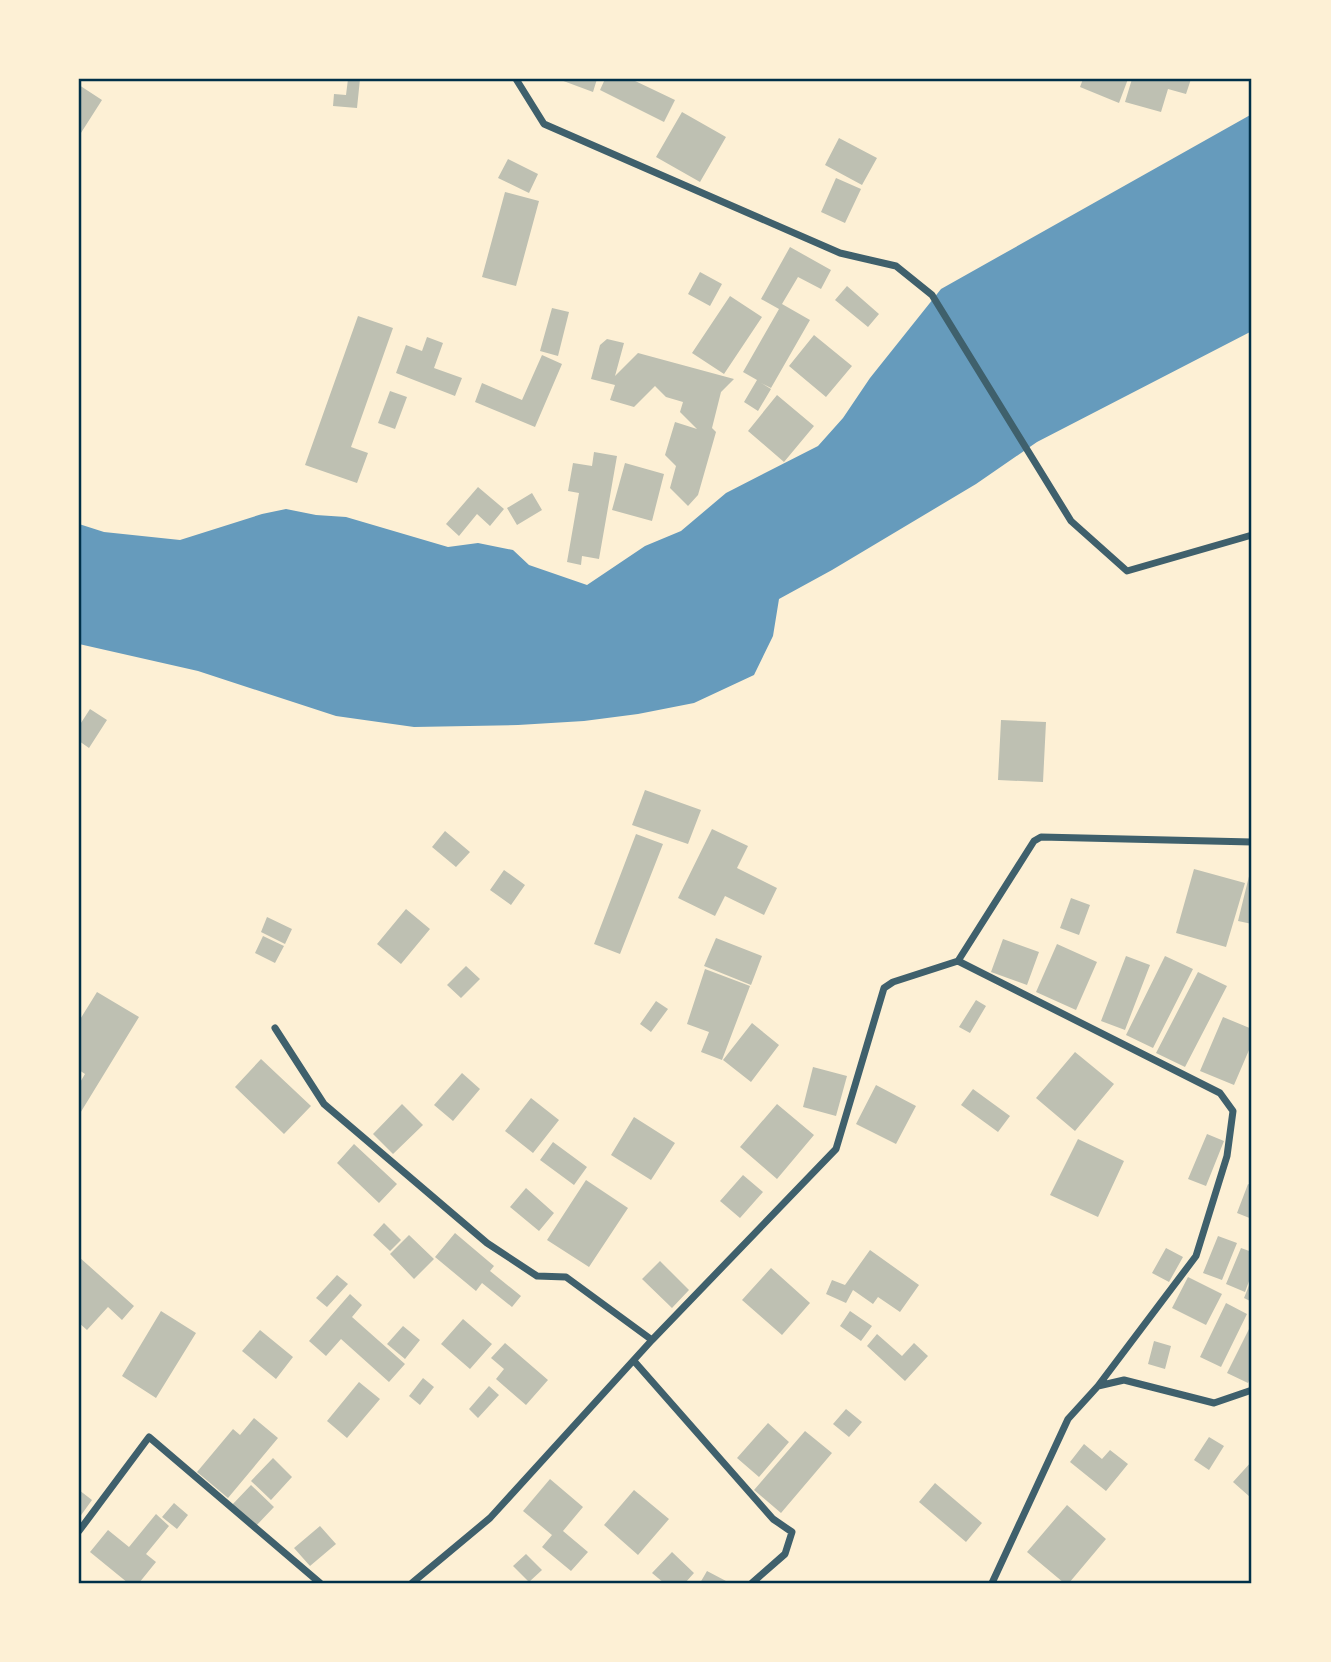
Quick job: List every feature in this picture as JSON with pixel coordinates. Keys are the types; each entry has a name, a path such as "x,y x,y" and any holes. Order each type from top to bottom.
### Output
{"street":[{"path":"516,79 544,124 840,253 896,266 932,295 1071,520 1127,571 1252,535"},
{"path":"412,1583 490,1518 652,1340 836,1149 884,988 893,982 958,961 1034,841 1041,837 1252,842"},
{"path":"958,961 1220,1093 1233,1111 1227,1156 1196,1256 1098,1386 1068,1419 992,1583"},
{"path":"275,1028 324,1104 487,1242 537,1276 566,1277 652,1340"},
{"path":"634,1361 773,1519 792,1532 785,1554 751,1583"},
{"path":"1098,1386 1124,1381 1214,1403 1252,1390"},
{"path":"79,1531 149,1437 320,1583"}],"water":[{"path":"1252,114 1252,331 1037,442 976,484 779,599 773,636 754,675 694,703 584,721 414,727 336,716 198,671 79,644 79,524 104,532 180,540 286,509 346,517 448,547 478,543 513,550 529,565 587,585 645,546 681,531 726,493 818,446 843,418 870,378 941,289"}],"building":[{"path":"348,79 360,79 357,108 333,106 334,94 346,95"},
{"path":"558,79 597,79 593,92"},
{"path":"605,79 631,79 675,100 664,122 600,90"},
{"path":"1083,79 1128,79 1119,103 1080,87"},
{"path":"1132,79 1191,79 1186,94 1168,89 1161,112 1125,102"},
{"path":"79,85 102,100 79,136"},
{"path":"682,112 726,137 700,182 656,157"},
{"path":"839,138 877,158 862,185 825,165"},
{"path":"508,159 538,174 529,193 498,178"},
{"path":"836,178 861,189 845,223 821,212"},
{"path":"505,192 539,201 516,286 482,277"},
{"path":"790,247 831,270 821,289 798,277 782,304 810,320 771,388 761,383 771,389 758,411 744,402 757,380 743,372 779,309 761,299"},
{"path":"700,272 722,284 710,306 688,294"},
{"path":"847,286 879,314 868,327 835,300"},
{"path":"730,296 762,317 724,374 692,353"},
{"path":"552,308 569,312 558,356 540,351"},
{"path":"358,316 393,328 351,447 368,453 357,483 305,465"},
{"path":"814,335 852,366 826,397 789,366"},
{"path":"427,337 443,343 434,368 462,378 455,396 396,373 406,345 422,351"},
{"path":"607,339 624,343 615,376 638,353 734,379 721,392 712,428 716,432 698,495 688,506 670,488 676,466 665,455 675,422 697,429 680,412 683,402 666,397 655,386 634,407 610,400 615,385 591,379 600,345"},
{"path":"542,355 562,364 535,427 475,402 482,383 522,400"},
{"path":"390,391 407,397 395,429 378,423"},
{"path":"777,395 814,426 784,462 748,431"},
{"path":"594,452 617,456 599,559 582,556 581,565 567,562 579,493 568,491 573,463 592,466"},
{"path":"625,463 664,474 652,521 612,510"},
{"path":"478,487 504,509 490,526 477,514 459,536 446,524"},
{"path":"532,493 542,510 517,525 507,508"},
{"path":"90,709 107,720 89,748 79,741 79,726"},
{"path":"1001,720 1046,722 1043,782 998,780"},
{"path":"645,790 701,810 688,844 632,825"},
{"path":"712,829 748,846 737,868 777,888 764,915 725,896 715,916 678,898"},
{"path":"445,831 470,852 456,867 432,847"},
{"path":"636,834 663,844 620,954 594,944"},
{"path":"1252,868 1252,924 1238,921"},
{"path":"1194,869 1245,883 1226,947 1176,933"},
{"path":"504,870 525,885 511,905 490,890"},
{"path":"1071,898 1090,905 1079,935 1060,928"},
{"path":"406,909 430,929 401,964 377,944"},
{"path":"267,917 292,929 285,944 261,932"},
{"path":"263,936 284,946 275,963 255,953"},
{"path":"716,938 762,956 751,985 704,966"},
{"path":"1003,939 1039,952 1027,985 991,972"},
{"path":"1057,944 1097,962 1076,1010 1036,992"},
{"path":"1126,956 1150,965 1125,1030 1101,1021"},
{"path":"1165,956 1193,969 1153,1048 1126,1035"},
{"path":"466,966 480,979 461,998 447,985"},
{"path":"705,969 750,986 722,1060 701,1052 709,1032 687,1024"},
{"path":"1198,972 1227,986 1185,1067 1156,1053"},
{"path":"97,992 139,1017 79,1115 79,1084 85,1074 79,1070 79,1021"},
{"path":"976,1000 986,1006 970,1033 959,1027"},
{"path":"656,1001 668,1009 651,1032 640,1024"},
{"path":"1223,1017 1252,1029 1252,1043 1234,1085 1200,1071"},
{"path":"752,1023 779,1045 751,1082 723,1060"},
{"path":"1075,1052 1114,1084 1075,1131 1036,1098"},
{"path":"261,1059 311,1106 284,1134 235,1087"},
{"path":"813,1067 847,1076 836,1116 803,1107"},
{"path":"462,1073 480,1089 453,1121 434,1105"},
{"path":"876,1085 916,1106 896,1144 856,1124"},
{"path":"973,1089 1010,1116 998,1132 961,1105"},
{"path":"531,1098 559,1120 533,1153 505,1131"},
{"path":"402,1104 423,1125 393,1154 373,1134"},
{"path":"777,1104 814,1135 777,1179 740,1147"},
{"path":"634,1117 675,1143 651,1180 611,1155"},
{"path":"1207,1134 1224,1141 1206,1186 1188,1179"},
{"path":"1078,1139 1124,1161 1098,1217 1050,1195"},
{"path":"553,1142 587,1167 574,1185 540,1160"},
{"path":"354,1144 397,1184 379,1203 337,1163"},
{"path":"743,1175 763,1192 740,1218 720,1201"},
{"path":"586,1180 628,1208 589,1267 547,1240"},
{"path":"1248,1184 1252,1186 1252,1219 1237,1213"},
{"path":"526,1188 554,1213 539,1231 510,1207"},
{"path":"384,1223 401,1240 390,1251 373,1235"},
{"path":"455,1233 494,1266 490,1271 521,1296 512,1307 482,1283 476,1291 435,1257"},
{"path":"409,1235 434,1259 414,1279 390,1254"},
{"path":"1218,1236 1237,1243 1222,1280 1203,1273"},
{"path":"1166,1248 1183,1257 1169,1282 1152,1273"},
{"path":"1241,1248 1252,1252 1252,1273 1245,1292 1226,1284"},
{"path":"870,1250 919,1285 900,1312 878,1297 873,1304 853,1290 846,1303 826,1294 832,1280 845,1285"},
{"path":"79,1257 134,1306 122,1320 108,1307 87,1330 79,1323"},
{"path":"660,1261 689,1290 672,1308 642,1279"},
{"path":"771,1268 810,1303 782,1335 742,1300"},
{"path":"337,1275 348,1284 327,1307 316,1298"},
{"path":"1188,1277 1222,1294 1206,1325 1172,1308"},
{"path":"1252,1278 1252,1302 1244,1298"},
{"path":"350,1294 362,1305 352,1317 405,1364 389,1382 341,1339 326,1356 309,1341"},
{"path":"1226,1303 1247,1314 1221,1367 1200,1357"},
{"path":"161,1311 196,1333 156,1398 122,1376"},
{"path":"850,1311 872,1326 861,1341 840,1326"},
{"path":"463,1319 492,1344 470,1369 441,1344"},
{"path":"1252,1323 1252,1375 1248,1383 1227,1373"},
{"path":"403,1326 420,1340 405,1359 387,1344"},
{"path":"260,1330 293,1357 276,1379 242,1351"},
{"path":"877,1334 902,1356 914,1343 928,1356 905,1381 867,1346"},
{"path":"1154,1341 1171,1346 1165,1369 1148,1364"},
{"path":"505,1343 548,1380 526,1405 496,1379 504,1369 491,1358"},
{"path":"423,1378 434,1387 420,1405 409,1396"},
{"path":"359,1382 380,1399 347,1438 327,1421"},
{"path":"489,1386 499,1395 478,1418 469,1409"},
{"path":"846,1409 862,1422 849,1437 833,1424"},
{"path":"254,1418 278,1438 228,1498 197,1472 233,1429 240,1435"},
{"path":"768,1423 789,1442 759,1477 737,1458"},
{"path":"805,1431 832,1453 781,1513 754,1490"},
{"path":"1209,1437 1224,1446 1209,1470 1194,1460"},
{"path":"1084,1444 1102,1459 1110,1450 1128,1464 1106,1491 1070,1462"},
{"path":"273,1458 292,1477 271,1500 251,1481"},
{"path":"1252,1461 1252,1494 1250,1497 1233,1482"},
{"path":"550,1479 583,1507 563,1531 588,1552 571,1571 542,1547 552,1535 523,1511"},
{"path":"935,1483 982,1523 966,1542 919,1502"},
{"path":"251,1485 274,1507 254,1528 231,1506"},
{"path":"79,1490 92,1500 79,1518"},
{"path":"634,1490 669,1519 638,1555 604,1525"},
{"path":"174,1503 188,1515 177,1529 162,1517"},
{"path":"1067,1505 1106,1539 1069,1583 1064,1583 1027,1552"},
{"path":"156,1514 169,1526 146,1554 156,1562 139,1583 128,1583 90,1552 108,1530 129,1547"},
{"path":"320,1526 336,1544 310,1566 294,1548"},
{"path":"672,1552 694,1573 685,1583 664,1583 652,1573"},
{"path":"526,1554 542,1570 529,1582 513,1566"},
{"path":"707,1571 726,1581 725,1583 700,1583"}]}
